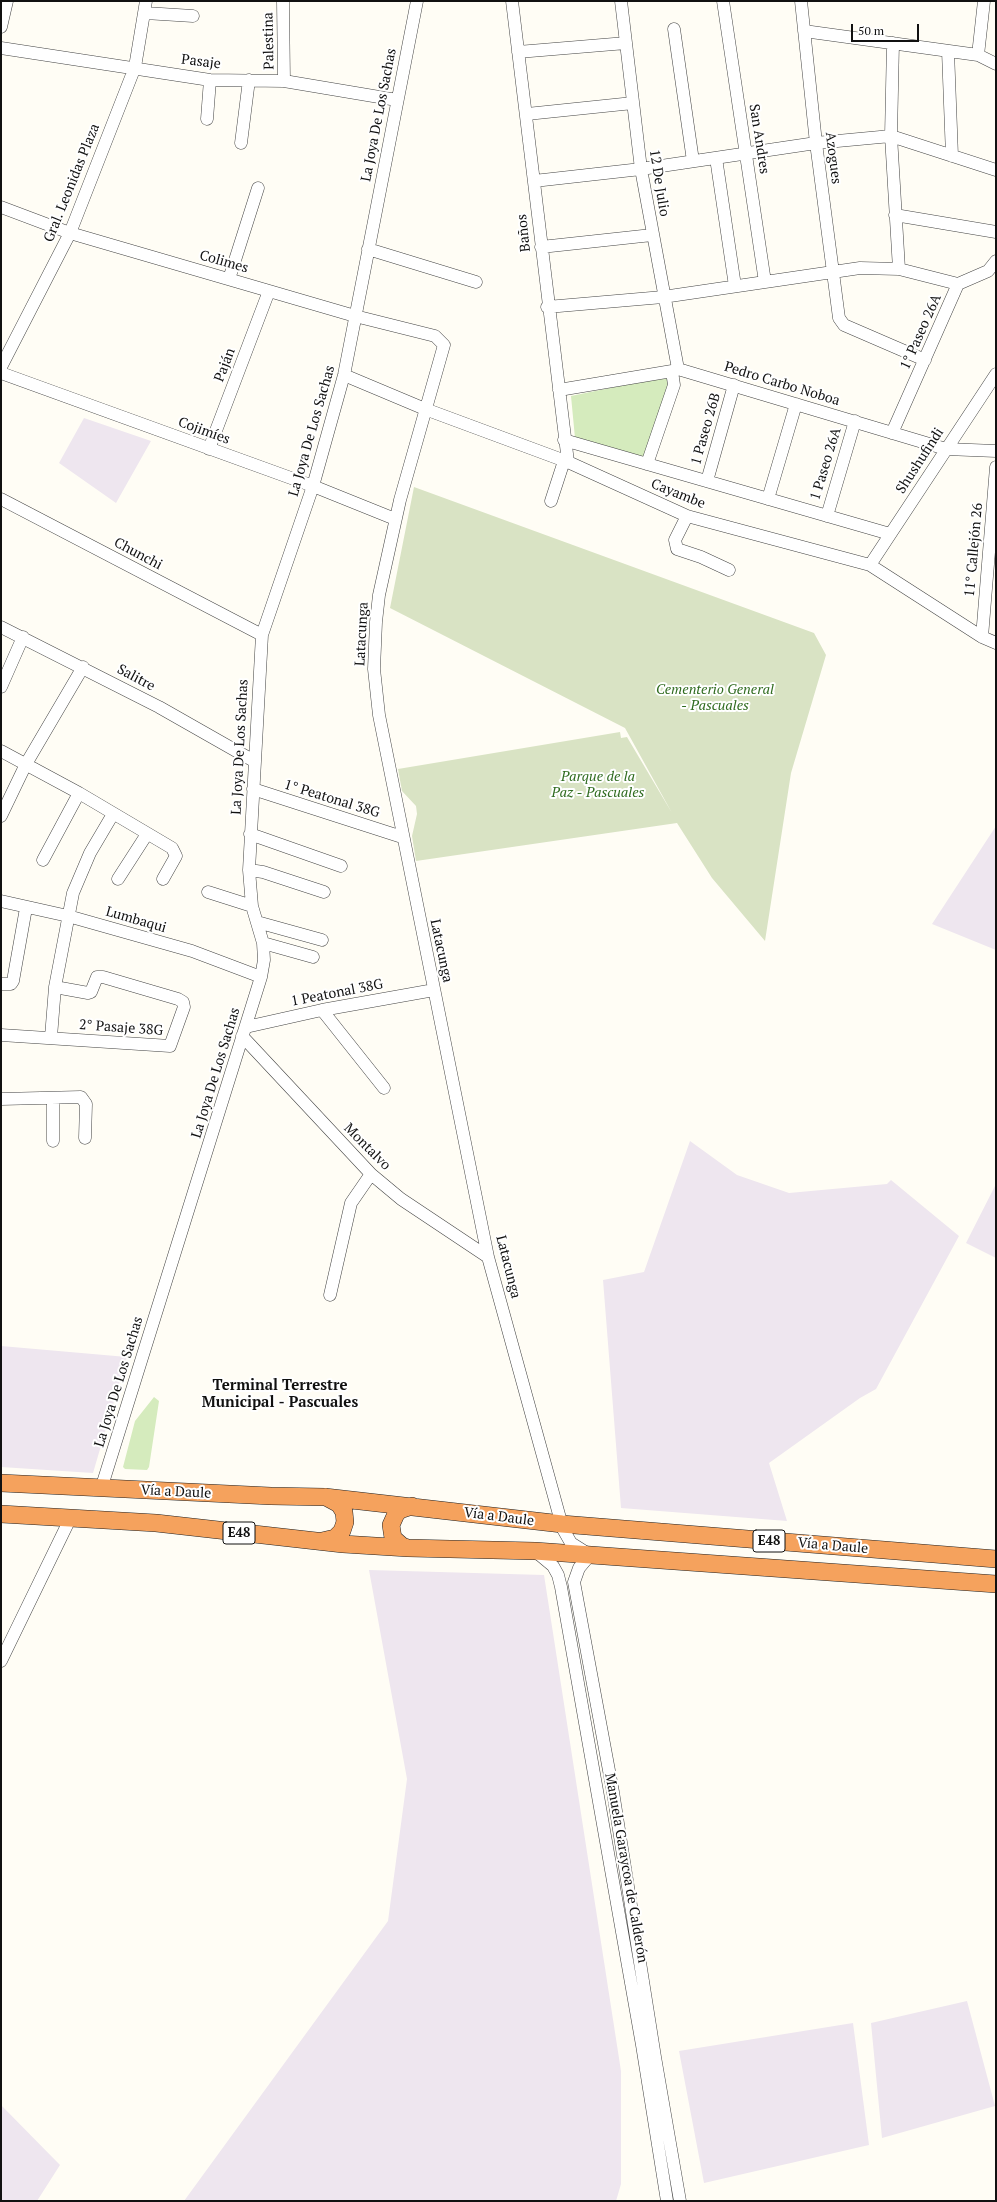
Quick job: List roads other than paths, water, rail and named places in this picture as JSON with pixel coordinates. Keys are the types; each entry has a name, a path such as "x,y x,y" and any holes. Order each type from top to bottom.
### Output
{"highway":[{"name":"Vía a Daule","path":"1,1483 101,1489 325,1497 562,1524 996,1558"},
{"path":"315,1542 335,1538 342,1531 345,1522 344,1512 339,1504 325,1497"},
{"path":"408,1548 402,1546 393,1538 391,1525 396,1514 400,1510 412,1506"},
{"name":"Vía a Daule","path":"1,1514 156,1523 315,1542 408,1548 535,1551 996,1584"}],"street":[{"path":"1,26 7,1"},
{"name":"Palestina","path":"283,1 284,81"},
{"name":"La Joya De Los Sachas","path":"101,1489 261,977 264,960 263,943 252,906 249,870 262,636 313,486 344,375 417,1"},
{"name":"Baños","path":"512,1 527,114 566,461"},
{"name":"12 De Julio","path":"621,1 641,169 675,370 674,385 647,464"},
{"name":"San Andres","path":"723,1 765,282"},
{"name":"Azogues","path":"801,1 816,143 839,318 844,325 925,360"},
{"path":"978,55 984,1"},
{"path":"142,4 193,16"},
{"name":"Gral. Leonidas Plaza","path":"1,367 70,233 135,67 142,4"},
{"path":"674,29 693,161"},
{"path":"804,30 978,55 996,64"},
{"path":"518,52 626,43"},
{"path":"893,43 891,136 898,269"},
{"name":"Pasaje","path":"1,48 135,67 210,80 284,81 397,100"},
{"path":"948,51 952,156"},
{"path":"207,119 210,80"},
{"path":"241,143 249,80"},
{"path":"527,114 633,103"},
{"path":"534,181 641,169 816,143 891,136 996,170"},
{"path":"716,158 735,286"},
{"path":"229,279 258,188"},
{"name":"Colimes","path":"1,207 70,233 355,316 440,339"},
{"path":"895,215 996,232"},
{"path":"541,247 652,235"},
{"path":"368,249 476,282"},
{"name":"1° Paseo 26A","path":"892,433 958,284 988,271 996,261"},
{"path":"548,307 663,297 860,268 898,269 958,284"},
{"name":"Paján","path":"209,449 269,291"},
{"name":"Latacunga","path":"440,339 444,344 395,519 379,595 374,669 379,715 402,836 449,1058 488,1257 562,1524 571,1543 590,1555"},
{"name":"Pedro Carbo Noboa","path":"559,390 675,370 734,385 946,449 996,451"},
{"name":"Cojimíes","path":"1,373 313,486 395,519"},
{"name":"Shushufindi","path":"870,565 996,374"},
{"name":"Cayambe","path":"344,375 425,409 566,461 687,516 870,565 982,637 996,643"},
{"name":"1 Paseo 26B","path":"707,481 734,385"},
{"path":"768,499 796,404"},
{"name":"1 Paseo 26A","path":"827,516 855,421"},
{"path":"564,440 890,534"},
{"path":"551,501 566,461"},
{"name":"11° Callejón 26","path":"982,637 993,549 996,467"},
{"name":"Chunchi","path":"1,499 262,636"},
{"path":"687,516 675,540 677,549 701,557 729,570"},
{"name":"Salitre","path":"1,626 83,666 159,706 254,761"},
{"path":"1,687 23,638"},
{"path":"2,810 26,764 83,666"},
{"path":"1,751 79,793 174,852 176,856 174,862 163,879"},
{"name":"1° Peatonal 38G","path":"253,789 402,836"},
{"path":"43,860 79,793"},
{"path":"51,1037 55,987 72,893 90,853 113,814"},
{"path":"118,879 147,834"},
{"path":"250,834 341,866"},
{"path":"249,870 263,872 324,892"},
{"path":"208,892 252,906"},
{"name":"Lumbaqui","path":"1,901 26,908 68,916 192,951 261,977"},
{"path":"6,984 26,908"},
{"path":"257,922 322,940"},
{"path":"263,943 313,957"},
{"name":"2° Pasaje 38G","path":"1,1035 51,1037 170,1046 184,1007 183,1002 178,999 103,977 97,977 91,992 88,993 55,987"},
{"name":"1 Peatonal 38G","path":"244,1032 322,1010 434,990"},
{"path":"322,1010 384,1088"},
{"name":"Montalvo","path":"244,1032 371,1174 401,1200 488,1257"},
{"path":"53,1098 53,1141"},
{"path":"1,1099 84,1099 86,1104 85,1138"},
{"path":"330,1295 351,1203 357,1192 371,1174"},
{"path":"1,1661 70,1519"},
{"name":"Manuela Garaycoa de Calderón","path":"535,1551 546,1558 558,1575 642,2045 667,2201"},
{"name":"Manuela Garaycoa de Calderón","path":"590,1555 579,1568 574,1582 613,1792 655,2057 680,2201"},
{"path":"597,1794 613,1792"}],"district":[{"name":"Terminal Terrestre Municipal - Pascuales","path":"280,1394"}],"park label":[{"name":"Cementerio General - Pascuales","path":"715,698"},
{"name":"Parque de la Paz - Pascuales","path":"598,786"}]}
